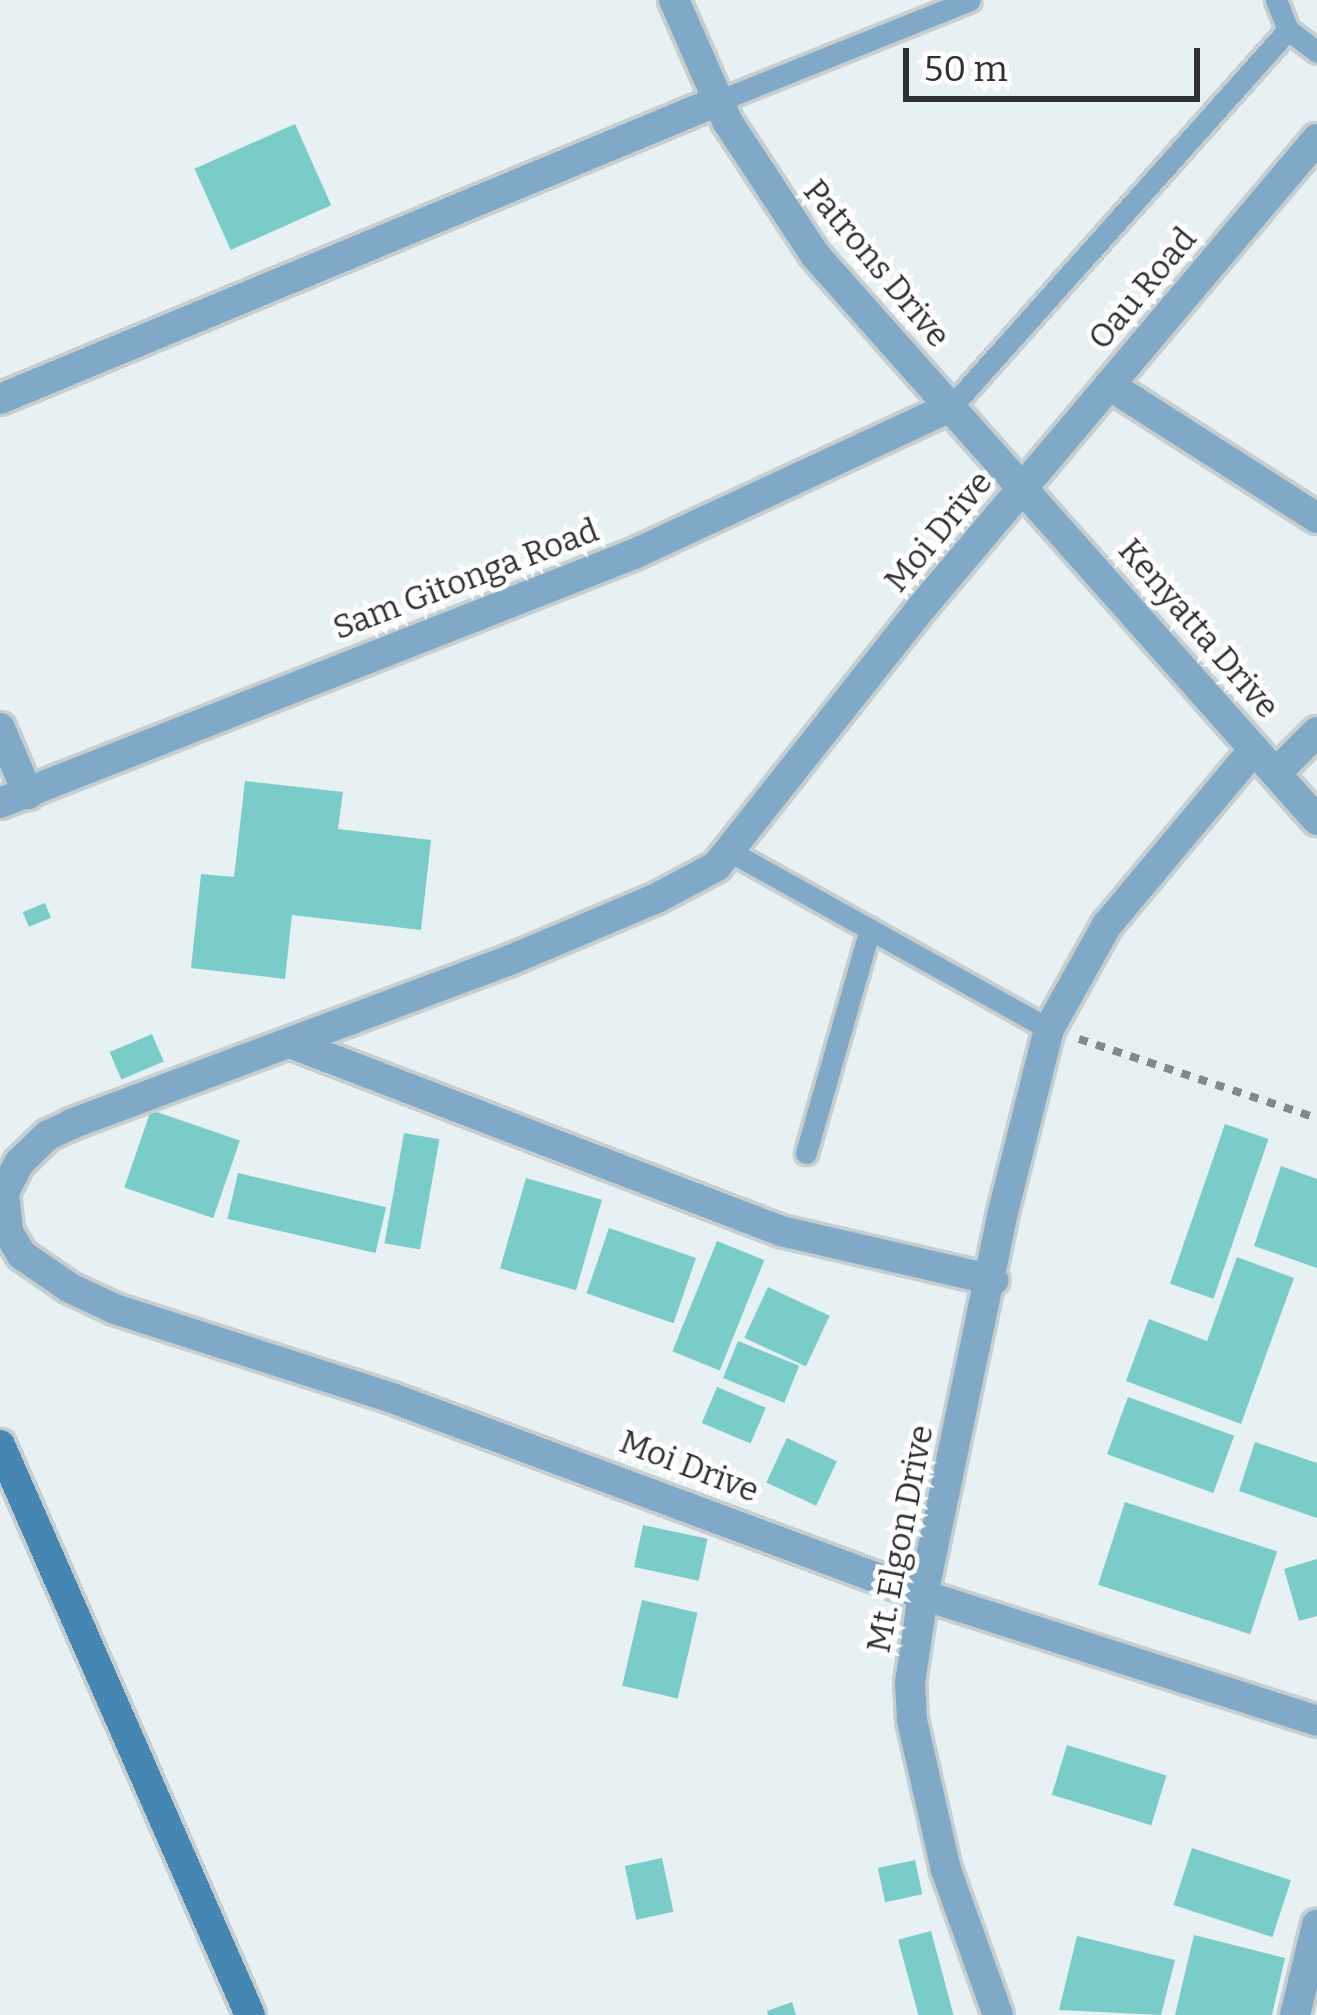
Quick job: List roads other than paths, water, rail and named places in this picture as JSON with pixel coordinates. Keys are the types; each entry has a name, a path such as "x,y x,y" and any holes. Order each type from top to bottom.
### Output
{"street":[{"name":"Patrons Drive","path":"674,0 718,101 789,222 1025,486"},
{"path":"0,398 718,101"},
{"name":"Oau Road","path":"1025,486 1317,139"},
{"path":"1109,386 1317,518"},
{"name":"Sam Gitonga Road","path":"14,798 377,650 634,554 951,407"},
{"name":"Kenyatta Drive","path":"1025,486 1317,820"},
{"name":"Moi Drive","path":"1025,486 794,766 731,852 703,875 657,898 290,1043 72,1124 34,1147 10,1175 5,1221 13,1243 41,1269 115,1309 413,1405 923,1595 1317,1721"},
{"path":"0,728 14,798"},
{"path":"1276,773 1317,732"},
{"name":"Mt. Elgon Drive","path":"998,2015 946,1870 912,1720 910,1683 923,1595 1048,1029 1107,925 1254,748"},
{"path":"290,1043 781,1232 993,1280"},
{"path":"0,1445 250,2015"},
{"path":"1295,2015 1317,1925"}],"lane":[{"path":"718,101 970,0"},
{"path":"1276,0 1288,30 1317,52"},
{"path":"951,407 1288,30"},
{"path":"731,852 1048,1029"},
{"path":"806,1153 870,929"}]}
